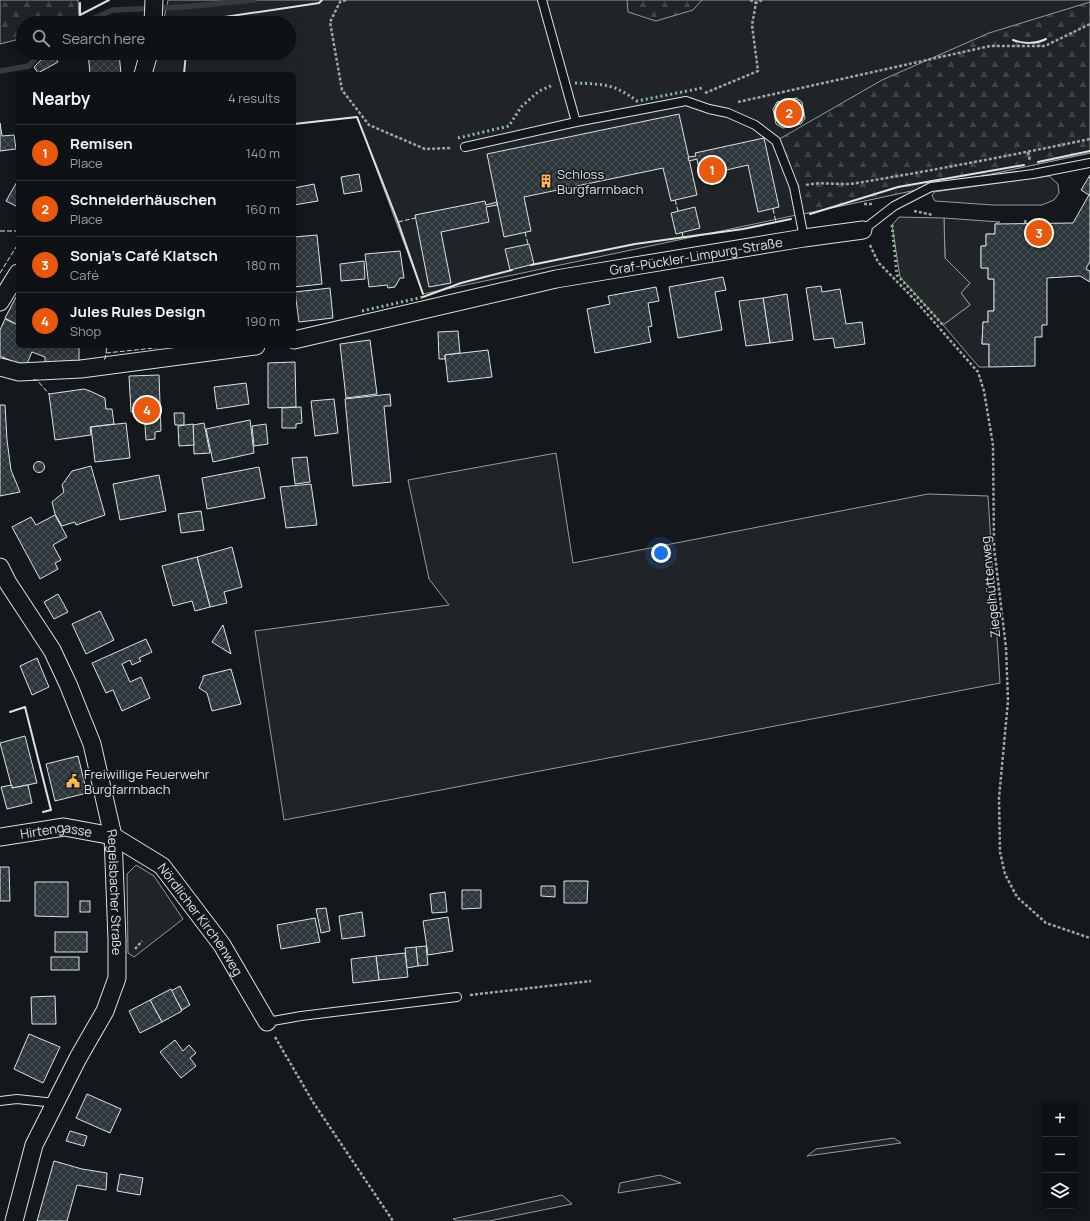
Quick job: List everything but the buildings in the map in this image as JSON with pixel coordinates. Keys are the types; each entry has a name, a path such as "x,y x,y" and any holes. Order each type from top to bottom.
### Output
{"street":[{"path":"153,16 154,0"},
{"path":"144,72 147,60"},
{"name":"Graf-Pückler-Limpurg-Straße","path":"296,340 556,278 804,238 863,230"},
{"path":"0,302 16,276"},
{"path":"0,367 19,372 81,369 241,348"},
{"name":"Regelsbacher Straße","path":"0,567 8,583 52,650 68,684 92,744 113,836 118,940 117,978 105,1011 78,1058 34,1145 14,1221"},
{"name":"Hirtengasse","path":"0,837 64,827 113,836"},
{"name":"Nördlicher Kirchenweg","path":"113,836 162,866 222,945 267,1022"}],"lane":[{"path":"542,0 576,122"},
{"path":"465,147 576,122 686,101 709,109 728,113 755,125 776,141 794,187 804,238"},
{"path":"863,230 894,206 931,187 1033,174 1090,163"},
{"path":"267,1022 308,1015 457,997"},
{"path":"0,1101 17,1099 55,1103"}],"path":[{"path":"346,0 340,2 330,22 342,90 369,125 425,149 465,147"},
{"path":"750,0 756,3"},
{"path":"756,3 762,0"},
{"path":"686,101 758,71 752,25 756,3"},
{"path":"709,109 990,46 1045,46 1090,24"},
{"path":"794,187 815,183 855,184 1090,139"},
{"path":"1025,223 1026,219"},
{"name":"Ziegelhüttenweg","path":"863,230 878,262 913,298 978,372 984,391 993,445 994,547 1006,648 1008,701 999,798 1000,852 1005,874 1017,897 1046,923 1090,938"},
{"path":"457,997 591,981"},
{"path":"267,1022 313,1102 393,1221"}],"green space":[{"path":"0,0 78,0 79,16 16,16 16,40 0,44"},
{"path":"168,0 1090,0 1090,153 423,294 357,117 296,124 296,72 152,72 155,60 296,60 296,16 165,16"},
{"path":"627,0 702,0 693,10 656,21 628,12"},
{"path":"1090,2 1090,153 799,215 776,141 882,80 989,33"},
{"path":"1049,176 1058,184 1059,193 1054,200 1042,205 993,205 935,201 932,196 934,192"},
{"path":"944,218 1000,222 995,224 995,234 986,234 986,246 981,246 981,268 988,268 988,279 994,279 994,311 988,311 988,322 983,322 982,344 989,344 989,367 979,367 943,325 970,305 961,293 970,283 945,258"},
{"path":"556,453 573,563 928,494 988,496 1000,683 284,820 255,631 449,605 429,579 408,480"},
{"path":"136,865 154,876 183,919 134,957 128,953 127,874"},
{"path":"894,1138 901,1143 807,1156 816,1149"},
{"path":"660,1175 681,1183 618,1193 620,1183"},
{"path":"562,1195 572,1204 489,1221 457,1221 453,1219"}],"shaded area":[{"path":"899,217 944,218 945,258 970,283 961,293 970,305 943,325 900,277 892,225"}],"waterway":[{"path":"99,16 113,10 183,7 254,0"},
{"path":"0,71 29,66 35,60"}],"hedge":[{"path":"575,83 594,84 615,88 637,101 702,88"},
{"path":"458,138 509,126 521,107 539,91 553,85"},
{"path":"892,225 897,275 943,325"},
{"path":"362,311 423,297"}],"fence":[{"path":"675,200 678,211"},
{"path":"773,209 776,222"},
{"path":"398,222 415,218"},
{"path":"0,231 16,231"},
{"path":"525,232 528,244"},
{"path":"682,232 683,237"},
{"path":"0,273 16,247"},
{"path":"106,353 107,348"},
{"path":"104,359 106,353 154,348"},
{"path":"33,380 37,380 49,394"}],"wall":[{"path":"80,3 80,15 109,0"},
{"path":"231,16 319,3 322,0"},
{"path":"1013,40 1030,43 1046,39"},
{"path":"184,72 185,60"},
{"path":"296,124 357,117 398,222 423,294"},
{"path":"1038,162 1090,151"},
{"path":"810,214 898,187 1024,165"},
{"path":"531,265 635,244 743,229 791,219"},
{"path":"423,297 461,283 512,270"},
{"path":"10,712 25,707 51,810 43,812"}],"place":[{"name":"Schneiderhäuschen","path":"789,113"},
{"name":"Remisen","path":"712,170"},
{"name":"Schloss Burgfarrnbach","path":"546,181"},
{"name":"Sonja's Café Klatsch","path":"1039,233"},
{"name":"Jules Rules Design","path":"147,410"},
{"name":"Freiwillige Feuerwehr Burgfarrnbach","path":"73,781"}]}
